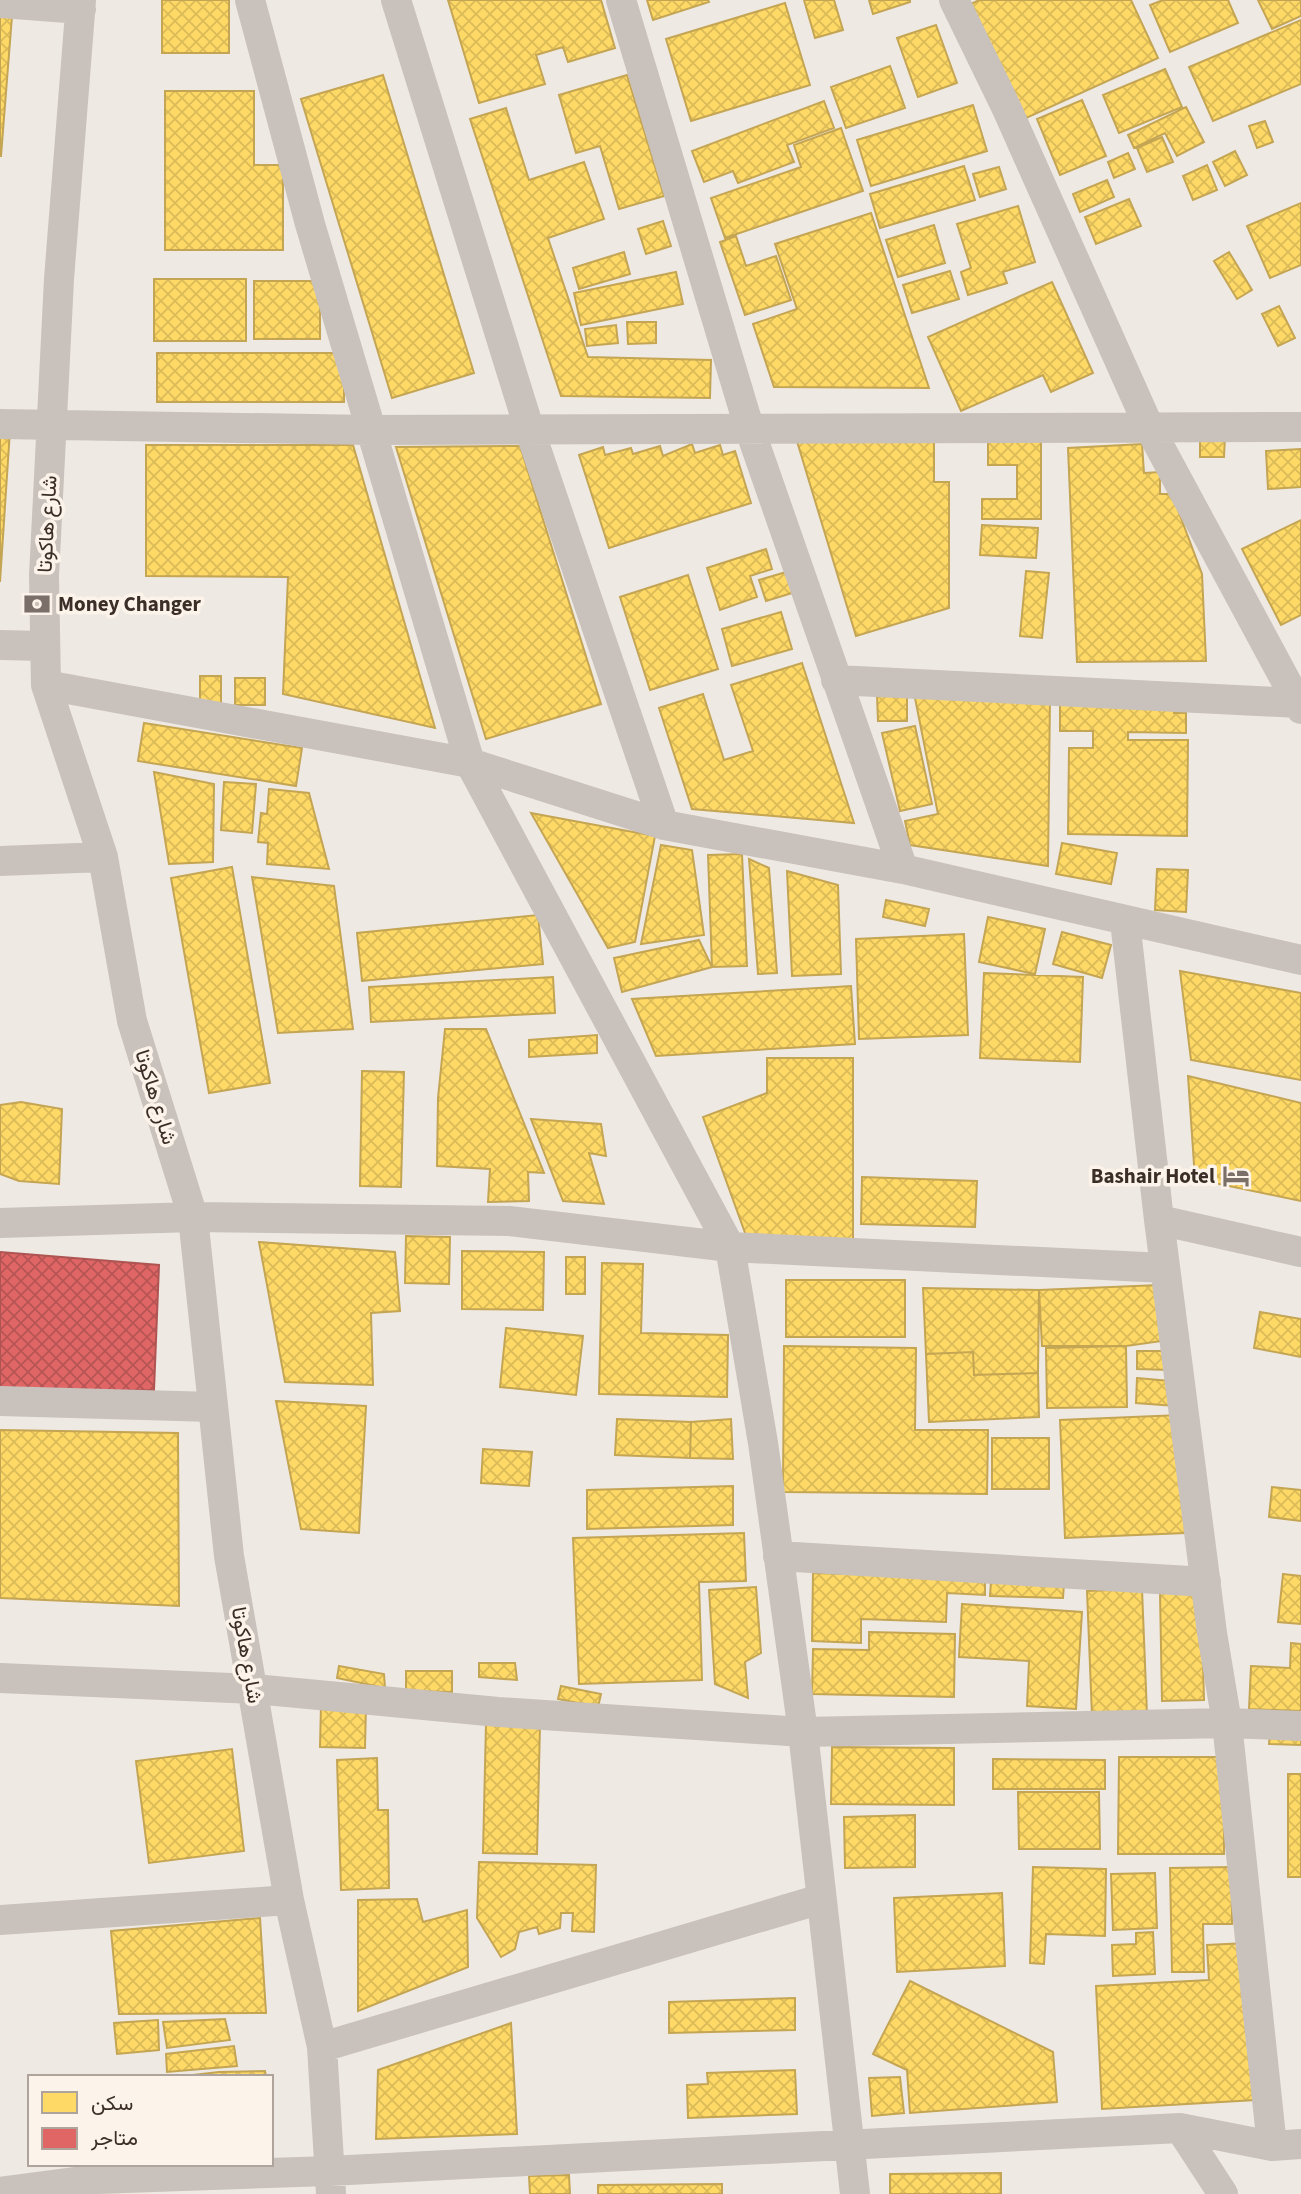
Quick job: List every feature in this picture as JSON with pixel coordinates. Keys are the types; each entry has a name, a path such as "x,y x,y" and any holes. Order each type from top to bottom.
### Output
{"street":[{"path":"250,0 370,430 470,763 730,1247 763,1443 803,1732 855,2194"},
{"path":"396,0 529,429 664,825"},
{"path":"621,0 749,427 904,869"},
{"path":"954,0 1007,109 1149,427 1299,706"},
{"path":"0,3 81,4"},
{"name":"شارع هاكوتا","path":"81,4 59,279 43,646 46,685 103,857 132,1021 193,1217 229,1556 289,1900 322,2047 330,2182"},
{"path":"0,424 53,427 370,430 1301,427"},
{"path":"0,645 43,646"},
{"path":"836,680 1299,706"},
{"path":"46,685 470,763 664,825 904,869 1301,960"},
{"path":"0,861 103,857"},
{"path":"1125,921 1158,1220 1227,1723 1272,2146"},
{"path":"0,1223 193,1217 509,1221 730,1247 1165,1268"},
{"path":"1158,1220 1301,1252"},
{"path":"0,1401 213,1407"},
{"path":"778,1556 1206,1583"},
{"path":"0,1678 254,1689 498,1712 803,1732 1227,1723 1301,1727"},
{"path":"322,2047 821,1899"},
{"path":"0,1920 289,1900"},
{"path":"1180,2128 1223,2194"},
{"path":"0,2192 97,2179 330,2182 849,2143 1180,2128 1272,2146 1301,2144"}],"building: سكن":[{"path":"162,0 229,0 229,53 162,53"},
{"path":"448,0 601,0 615,48 568,62 563,47 536,55 545,84 479,103"},
{"path":"647,0 708,0 709,2 653,20"},
{"path":"804,0 834,0 843,30 815,38"},
{"path":"869,0 910,0 910,2 873,14"},
{"path":"979,0 1131,0 1158,58 1024,119 971,4"},
{"path":"1163,0 1228,0 1238,23 1170,52 1150,5"},
{"path":"1258,0 1301,0 1301,16 1272,29"},
{"path":"785,3 810,85 691,121 666,39"},
{"path":"0,15 12,16 1,156 0,156"},
{"path":"1301,20 1301,84 1213,121 1189,67"},
{"path":"936,25 957,83 918,97 897,38"},
{"path":"890,66 905,108 846,128 831,87"},
{"path":"1165,69 1182,107 1119,133 1103,95"},
{"path":"383,75 474,373 392,398 301,99"},
{"path":"627,75 664,196 619,209 600,146 576,153 559,95"},
{"path":"165,91 254,91 254,165 283,165 283,250 165,250"},
{"path":"1082,100 1106,156 1060,175 1037,119"},
{"path":"824,101 834,128 787,145 794,162 738,183 733,171 704,182 692,151"},
{"path":"973,105 987,151 871,186 857,140"},
{"path":"1186,107 1204,142 1177,156 1165,133 1134,148 1128,135"},
{"path":"506,108 529,180 584,162 604,219 548,238 588,357 711,360 710,398 561,396 470,119"},
{"path":"1265,121 1273,142 1257,148 1249,126"},
{"path":"841,128 863,191 725,238 711,198 801,167 794,145"},
{"path":"1162,137 1173,162 1147,172 1137,148"},
{"path":"1235,151 1247,175 1225,186 1213,162"},
{"path":"1128,153 1135,169 1114,178 1108,162"},
{"path":"1207,165 1217,190 1193,200 1183,176"},
{"path":"964,166 975,200 880,228 870,194"},
{"path":"999,167 1006,189 980,197 973,174"},
{"path":"1107,180 1114,197 1080,212 1073,194"},
{"path":"1129,199 1141,226 1096,244 1085,217"},
{"path":"1301,203 1301,265 1270,278 1247,226"},
{"path":"1018,206 1035,262 1003,272 1007,283 968,295 961,272 971,268 957,224"},
{"path":"871,213 929,388 774,387 753,324 797,309 775,244"},
{"path":"663,221 671,246 646,254 638,229"},
{"path":"934,225 945,263 898,277 886,240"},
{"path":"736,236 746,266 776,256 791,300 745,315 720,242"},
{"path":"624,252 630,274 579,289 573,268"},
{"path":"1229,252 1252,290 1237,299 1214,261"},
{"path":"950,271 959,299 912,313 903,285"},
{"path":"676,272 683,304 581,325 574,293"},
{"path":"154,279 246,279 246,341 154,341"},
{"path":"254,281 320,281 320,339 254,339"},
{"path":"1052,282 1093,373 1051,392 1043,375 961,411 928,337"},
{"path":"1279,306 1295,338 1278,346 1262,314"},
{"path":"627,322 656,322 656,343 628,344"},
{"path":"616,325 618,343 587,346 585,329"},
{"path":"157,353 344,353 344,402 157,402"},
{"path":"0,414 11,415 0,582"},
{"path":"1200,435 1225,436 1224,457 1200,457"},
{"path":"796,438 934,439 934,482 949,482 949,608 856,636"},
{"path":"988,438 1041,438 1041,519 982,519 982,499 1017,499 1017,465 988,465"},
{"path":"692,444 695,453 720,445 723,455 735,451 751,503 609,548 579,455 603,447 605,455 631,448 633,454 660,446 663,456"},
{"path":"1142,444 1144,473 1160,472 1160,494 1172,494 1202,574 1206,661 1077,662 1068,448"},
{"path":"146,445 353,445 435,728 283,694 288,577 146,576"},
{"path":"520,446 601,704 486,739 396,447"},
{"path":"1301,449 1301,487 1268,489 1266,451"},
{"path":"1301,520 1301,615 1281,625 1242,549"},
{"path":"982,525 1038,528 1036,558 980,555"},
{"path":"766,549 772,569 750,576 757,597 720,610 707,568"},
{"path":"1026,571 1049,573 1042,638 1020,636"},
{"path":"786,572 792,593 766,601 759,580"},
{"path":"688,575 718,669 650,690 620,597"},
{"path":"781,612 792,649 732,666 722,629"},
{"path":"802,663 854,823 692,809 659,708 703,694 724,760 753,751 731,685"},
{"path":"200,676 221,676 221,703 200,703"},
{"path":"235,678 265,678 265,705 235,705"},
{"path":"907,694 907,721 878,721 877,695"},
{"path":"1050,697 1048,866 910,845 905,821 938,814 915,698"},
{"path":"1060,701 1174,706 1174,713 1186,713 1186,733 1128,732 1128,740 1188,740 1187,836 1068,834 1069,748 1093,748 1093,731 1060,731"},
{"path":"144,723 302,748 296,786 138,761"},
{"path":"915,726 932,804 900,811 882,733"},
{"path":"154,772 214,784 213,862 169,864"},
{"path":"224,782 256,784 252,833 221,830"},
{"path":"269,789 309,793 329,869 267,864 268,843 258,842 261,813 267,814"},
{"path":"531,813 655,836 635,942 608,948"},
{"path":"1062,843 1117,853 1111,884 1056,874"},
{"path":"661,845 692,850 704,935 641,944"},
{"path":"742,854 747,966 712,967 708,855"},
{"path":"749,859 769,868 777,973 758,974"},
{"path":"232,867 270,1083 209,1093 171,878"},
{"path":"1157,869 1188,870 1186,912 1155,910"},
{"path":"787,871 838,885 841,974 792,976"},
{"path":"252,877 334,886 353,1029 278,1033"},
{"path":"886,900 929,909 925,926 883,917"},
{"path":"538,915 543,964 362,981 357,933"},
{"path":"988,917 1045,929 1035,974 979,962"},
{"path":"1062,932 1111,945 1102,978 1053,964"},
{"path":"964,934 968,1035 859,1039 856,939"},
{"path":"699,940 712,967 622,992 614,958"},
{"path":"1180,971 1301,993 1301,1080 1191,1060"},
{"path":"984,973 1083,977 1080,1062 980,1058"},
{"path":"553,977 555,1013 371,1022 369,987"},
{"path":"851,986 855,1044 656,1056 632,999"},
{"path":"445,1029 486,1029 544,1173 528,1172 529,1201 488,1202 490,1169 437,1166 438,1098"},
{"path":"597,1035 597,1053 529,1057 529,1040"},
{"path":"767,1058 853,1058 853,1241 748,1241 703,1117 767,1093"},
{"path":"362,1071 404,1072 401,1187 360,1186"},
{"path":"1188,1076 1301,1103 1301,1201 1195,1179"},
{"path":"21,1102 62,1109 59,1184 19,1181 0,1174 0,1105"},
{"path":"531,1119 601,1124 606,1156 589,1153 604,1204 563,1201"},
{"path":"862,1177 977,1181 975,1227 861,1224"},
{"path":"406,1236 450,1237 449,1284 405,1283"},
{"path":"259,1242 395,1252 400,1311 371,1313 373,1385 285,1382"},
{"path":"462,1251 544,1252 543,1310 462,1309"},
{"path":"566,1257 585,1257 585,1294 566,1294"},
{"path":"602,1263 643,1264 641,1333 728,1335 727,1397 599,1394"},
{"path":"786,1280 905,1280 905,1337 786,1337"},
{"path":"1159,1285 1162,1341 1126,1346 1042,1346 1039,1290"},
{"path":"923,1288 1039,1290 1038,1373 974,1375 973,1352 926,1354"},
{"path":"1260,1312 1301,1319 1301,1357 1254,1348"},
{"path":"506,1328 583,1336 576,1395 500,1387"},
{"path":"784,1346 916,1348 915,1430 988,1430 987,1494 783,1492"},
{"path":"1126,1346 1127,1407 1047,1408 1046,1348"},
{"path":"1137,1351 1166,1351 1170,1370 1137,1369"},
{"path":"973,1352 974,1375 1038,1373 1039,1417 929,1422 926,1354"},
{"path":"1137,1378 1170,1381 1175,1406 1136,1403"},
{"path":"276,1401 366,1406 359,1533 301,1529"},
{"path":"1180,1415 1185,1533 1065,1538 1060,1420"},
{"path":"617,1419 691,1422 690,1458 615,1455"},
{"path":"731,1419 733,1459 690,1458 691,1422"},
{"path":"0,1430 178,1433 179,1606 0,1598"},
{"path":"992,1438 1049,1438 1049,1489 992,1489"},
{"path":"483,1449 532,1452 529,1486 481,1483"},
{"path":"733,1486 733,1525 587,1529 587,1490"},
{"path":"1272,1487 1301,1490 1301,1521 1269,1517"},
{"path":"744,1533 746,1581 699,1582 702,1680 579,1684 573,1538"},
{"path":"813,1573 985,1578 985,1595 947,1593 946,1622 861,1619 861,1643 812,1641"},
{"path":"1283,1574 1301,1576 1301,1624 1278,1622"},
{"path":"991,1581 1064,1584 1063,1598 990,1596"},
{"path":"756,1587 761,1653 745,1662 748,1698 715,1684 709,1590"},
{"path":"1142,1589 1147,1714 1092,1716 1087,1591"},
{"path":"1201,1591 1204,1700 1162,1701 1160,1593"},
{"path":"962,1604 1082,1612 1076,1709 1027,1706 1029,1661 959,1657"},
{"path":"869,1632 955,1634 954,1697 812,1694 813,1649 869,1650"},
{"path":"1291,1643 1301,1644 1301,1711 1249,1709 1251,1666 1290,1668"},
{"path":"479,1663 515,1663 517,1680 479,1677"},
{"path":"339,1666 384,1674 385,1688 337,1678"},
{"path":"406,1671 452,1671 452,1692 406,1691"},
{"path":"561,1686 601,1694 598,1707 558,1699"},
{"path":"321,1705 366,1705 365,1748 320,1747"},
{"path":"486,1723 540,1725 537,1854 483,1853"},
{"path":"1270,1731 1301,1732 1301,1745 1269,1744"},
{"path":"832,1747 954,1748 954,1805 831,1804"},
{"path":"232,1749 244,1851 149,1863 136,1761"},
{"path":"1119,1757 1224,1757 1224,1854 1118,1854"},
{"path":"377,1758 378,1810 388,1810 389,1888 341,1890 337,1760"},
{"path":"993,1759 1105,1760 1105,1789 993,1789"},
{"path":"1288,1774 1301,1774 1301,1877 1288,1877"},
{"path":"1018,1792 1099,1792 1100,1849 1019,1849"},
{"path":"915,1815 915,1867 845,1868 844,1817"},
{"path":"479,1862 596,1865 594,1932 572,1931 573,1913 561,1913 560,1928 539,1934 537,1927 519,1932 515,1949 501,1957 477,1918"},
{"path":"1033,1867 1106,1869 1105,1936 1046,1934 1044,1964 1030,1963"},
{"path":"1232,1867 1232,1924 1203,1924 1204,1972 1172,1972 1170,1868"},
{"path":"1155,1873 1157,1928 1113,1930 1111,1874"},
{"path":"1002,1893 1005,1966 897,1972 894,1898"},
{"path":"417,1899 423,1922 467,1910 468,1967 358,2011 358,1900"},
{"path":"260,1918 266,2013 119,2014 111,1931"},
{"path":"1153,1932 1155,1974 1113,1976 1112,1945 1136,1944 1136,1933"},
{"path":"1246,1943 1255,2100 1102,2109 1096,1986 1209,1980 1207,1945"},
{"path":"910,1981 1053,2052 1057,2102 910,2113 907,2070 873,2054"},
{"path":"795,1998 795,2030 669,2033 669,2002"},
{"path":"225,2019 230,2040 167,2048 163,2022"},
{"path":"158,2020 159,2050 117,2054 114,2023"},
{"path":"511,2023 517,2134 376,2139 378,2070"},
{"path":"234,2046 237,2066 167,2072 166,2054"},
{"path":"795,2070 797,2114 688,2118 687,2085 708,2084 707,2073"},
{"path":"265,2071 266,2075 193,2075"},
{"path":"900,2077 904,2113 872,2116 869,2078"},
{"path":"1001,2173 1001,2194 890,2194 890,2174"},
{"path":"569,2175 570,2194 530,2194 529,2176"},
{"path":"722,2184 722,2194 598,2194 598,2185"}],"building: متاجر":[{"path":"0,1252 159,1265 154,1390 0,1394"}],"place":[{"name":"Money Changer","path":"37,604"},
{"name":"Bashair Hotel","path":"1236,1176"}]}
